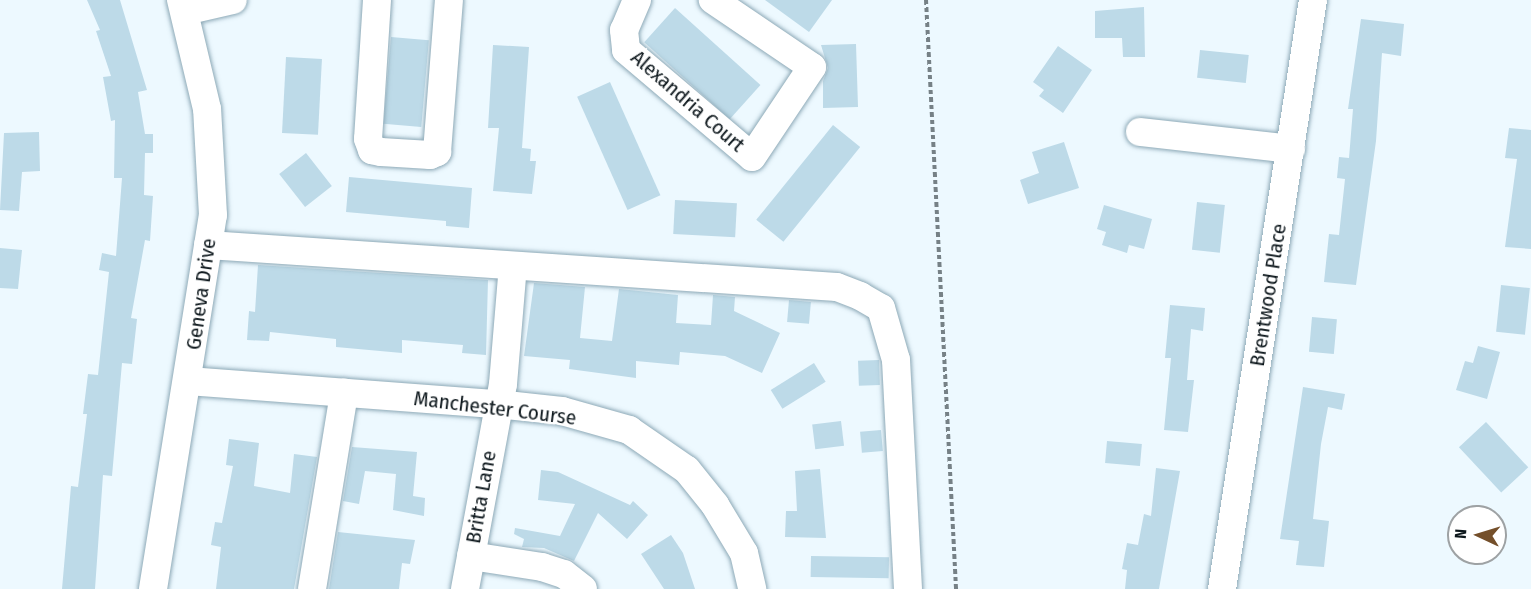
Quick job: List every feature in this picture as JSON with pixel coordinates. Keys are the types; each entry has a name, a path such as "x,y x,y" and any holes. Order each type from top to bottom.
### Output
{"street":[{"path":"183,5 233,0"},
{"path":"377,0 368,139 372,150 430,155 437,152 449,0"},
{"name":"Alexandria Court","path":"637,0 624,30 626,51 752,157 812,67 712,0"},
{"name":"Brentwood Place","path":"1222,589 1313,0"},
{"name":"Geneva Drive","path":"153,589 213,215 207,109 183,5"},
{"path":"1140,132 1291,149"},
{"path":"208,245 837,287 881,308 896,360 908,589"},
{"name":"Britta Lane","path":"465,589 507,357 513,266"},
{"name":"Manchester Course","path":"188,381 562,411 629,430 687,470 744,553 752,589"},
{"path":"312,589 344,393"},
{"path":"471,556 553,570 564,574 583,589"}],"path":[{"path":"926,0 956,589"}],"building":[{"path":"87,0 120,0 147,90 138,92 145,134 153,134 153,153 145,153 144,195 153,196 150,241 145,240 131,318 137,319 132,364 122,363 112,476 103,475 95,589 62,589 71,486 78,487 87,414 83,414 88,374 98,375 109,272 99,270 102,253 116,256 122,178 114,178 115,120 111,121 103,77 111,76 96,31 100,30"},
{"path":"765,0 832,0 809,32"},
{"path":"1144,7 1145,57 1123,57 1122,38 1095,38 1095,11"},
{"path":"675,8 760,85 730,119 644,42"},
{"path":"1361,19 1404,24 1401,56 1382,53 1376,141 1356,285 1324,282 1329,234 1339,235 1345,179 1337,178 1339,157 1349,158 1353,109 1348,109"},
{"path":"391,37 429,40 421,127 383,124"},
{"path":"856,44 858,107 823,108 823,81 828,68 821,45"},
{"path":"493,45 529,47 522,148 531,149 530,161 536,161 532,194 493,191 499,128 488,128"},
{"path":"1058,46 1092,70 1063,113 1039,96 1044,90 1033,82"},
{"path":"1200,50 1249,55 1246,83 1197,78"},
{"path":"286,57 322,59 318,135 282,133"},
{"path":"610,82 660,195 628,210 577,97"},
{"path":"833,125 860,147 783,242 756,220"},
{"path":"1509,128 1531,130 1531,249 1505,247 1517,159 1505,158"},
{"path":"39,132 40,171 22,172 19,211 0,210 4,133"},
{"path":"1064,142 1079,188 1028,204 1020,180 1039,173 1032,152"},
{"path":"306,153 332,186 305,207 279,174"},
{"path":"349,177 472,188 469,228 446,226 446,221 346,212"},
{"path":"675,200 737,203 735,237 673,234"},
{"path":"1197,202 1225,205 1220,253 1192,250"},
{"path":"1104,205 1152,219 1144,249 1129,245 1127,253 1102,245 1106,232 1097,229"},
{"path":"0,248 22,250 18,289 0,288"},
{"path":"258,265 488,280 486,355 462,353 463,345 402,340 402,353 336,347 336,339 270,332 269,341 247,340 249,311 255,312"},
{"path":"534,283 585,287 580,338 612,341 619,289 678,295 676,323 711,325 713,295 735,297 734,311 780,333 762,373 725,356 680,352 679,365 636,361 636,378 569,369 570,360 524,356"},
{"path":"1501,285 1530,288 1525,335 1496,332"},
{"path":"789,300 811,302 809,324 787,322"},
{"path":"1170,305 1205,308 1203,331 1191,329 1187,380 1194,380 1188,432 1164,430 1171,358 1165,358"},
{"path":"1312,317 1337,319 1334,354 1309,352"},
{"path":"1478,346 1500,352 1487,399 1456,390 1465,361 1473,363"},
{"path":"879,360 880,385 859,386 858,361"},
{"path":"814,363 826,382 782,409 771,390"},
{"path":"1303,387 1345,394 1342,410 1328,407 1321,444 1313,519 1329,521 1324,567 1296,565 1299,541 1280,539"},
{"path":"841,421 844,446 815,449 812,425"},
{"path":"1486,422 1528,467 1501,493 1459,447"},
{"path":"881,430 883,451 862,453 860,432"},
{"path":"229,439 259,443 254,486 290,493 294,454 317,457 294,589 216,589 221,547 211,545 215,522 222,523 233,466 226,465"},
{"path":"1107,441 1142,444 1140,466 1105,463"},
{"path":"352,447 417,452 413,496 425,498 424,516 393,510 396,474 365,471 359,504 343,501"},
{"path":"1156,468 1180,471 1159,589 1125,589 1127,570 1122,569 1127,543 1138,545 1144,514 1151,516"},
{"path":"820,469 826,538 785,537 786,511 797,511 795,471"},
{"path":"541,470 558,472 630,505 633,501 648,515 627,539 598,513 574,561 544,548 522,547 524,539 514,534 515,528 560,536 575,504 538,500"},
{"path":"338,532 415,540 410,564 402,563 399,589 329,589"},
{"path":"671,535 683,553 695,589 664,589 641,554"},
{"path":"811,556 889,557 889,578 811,577"}]}
